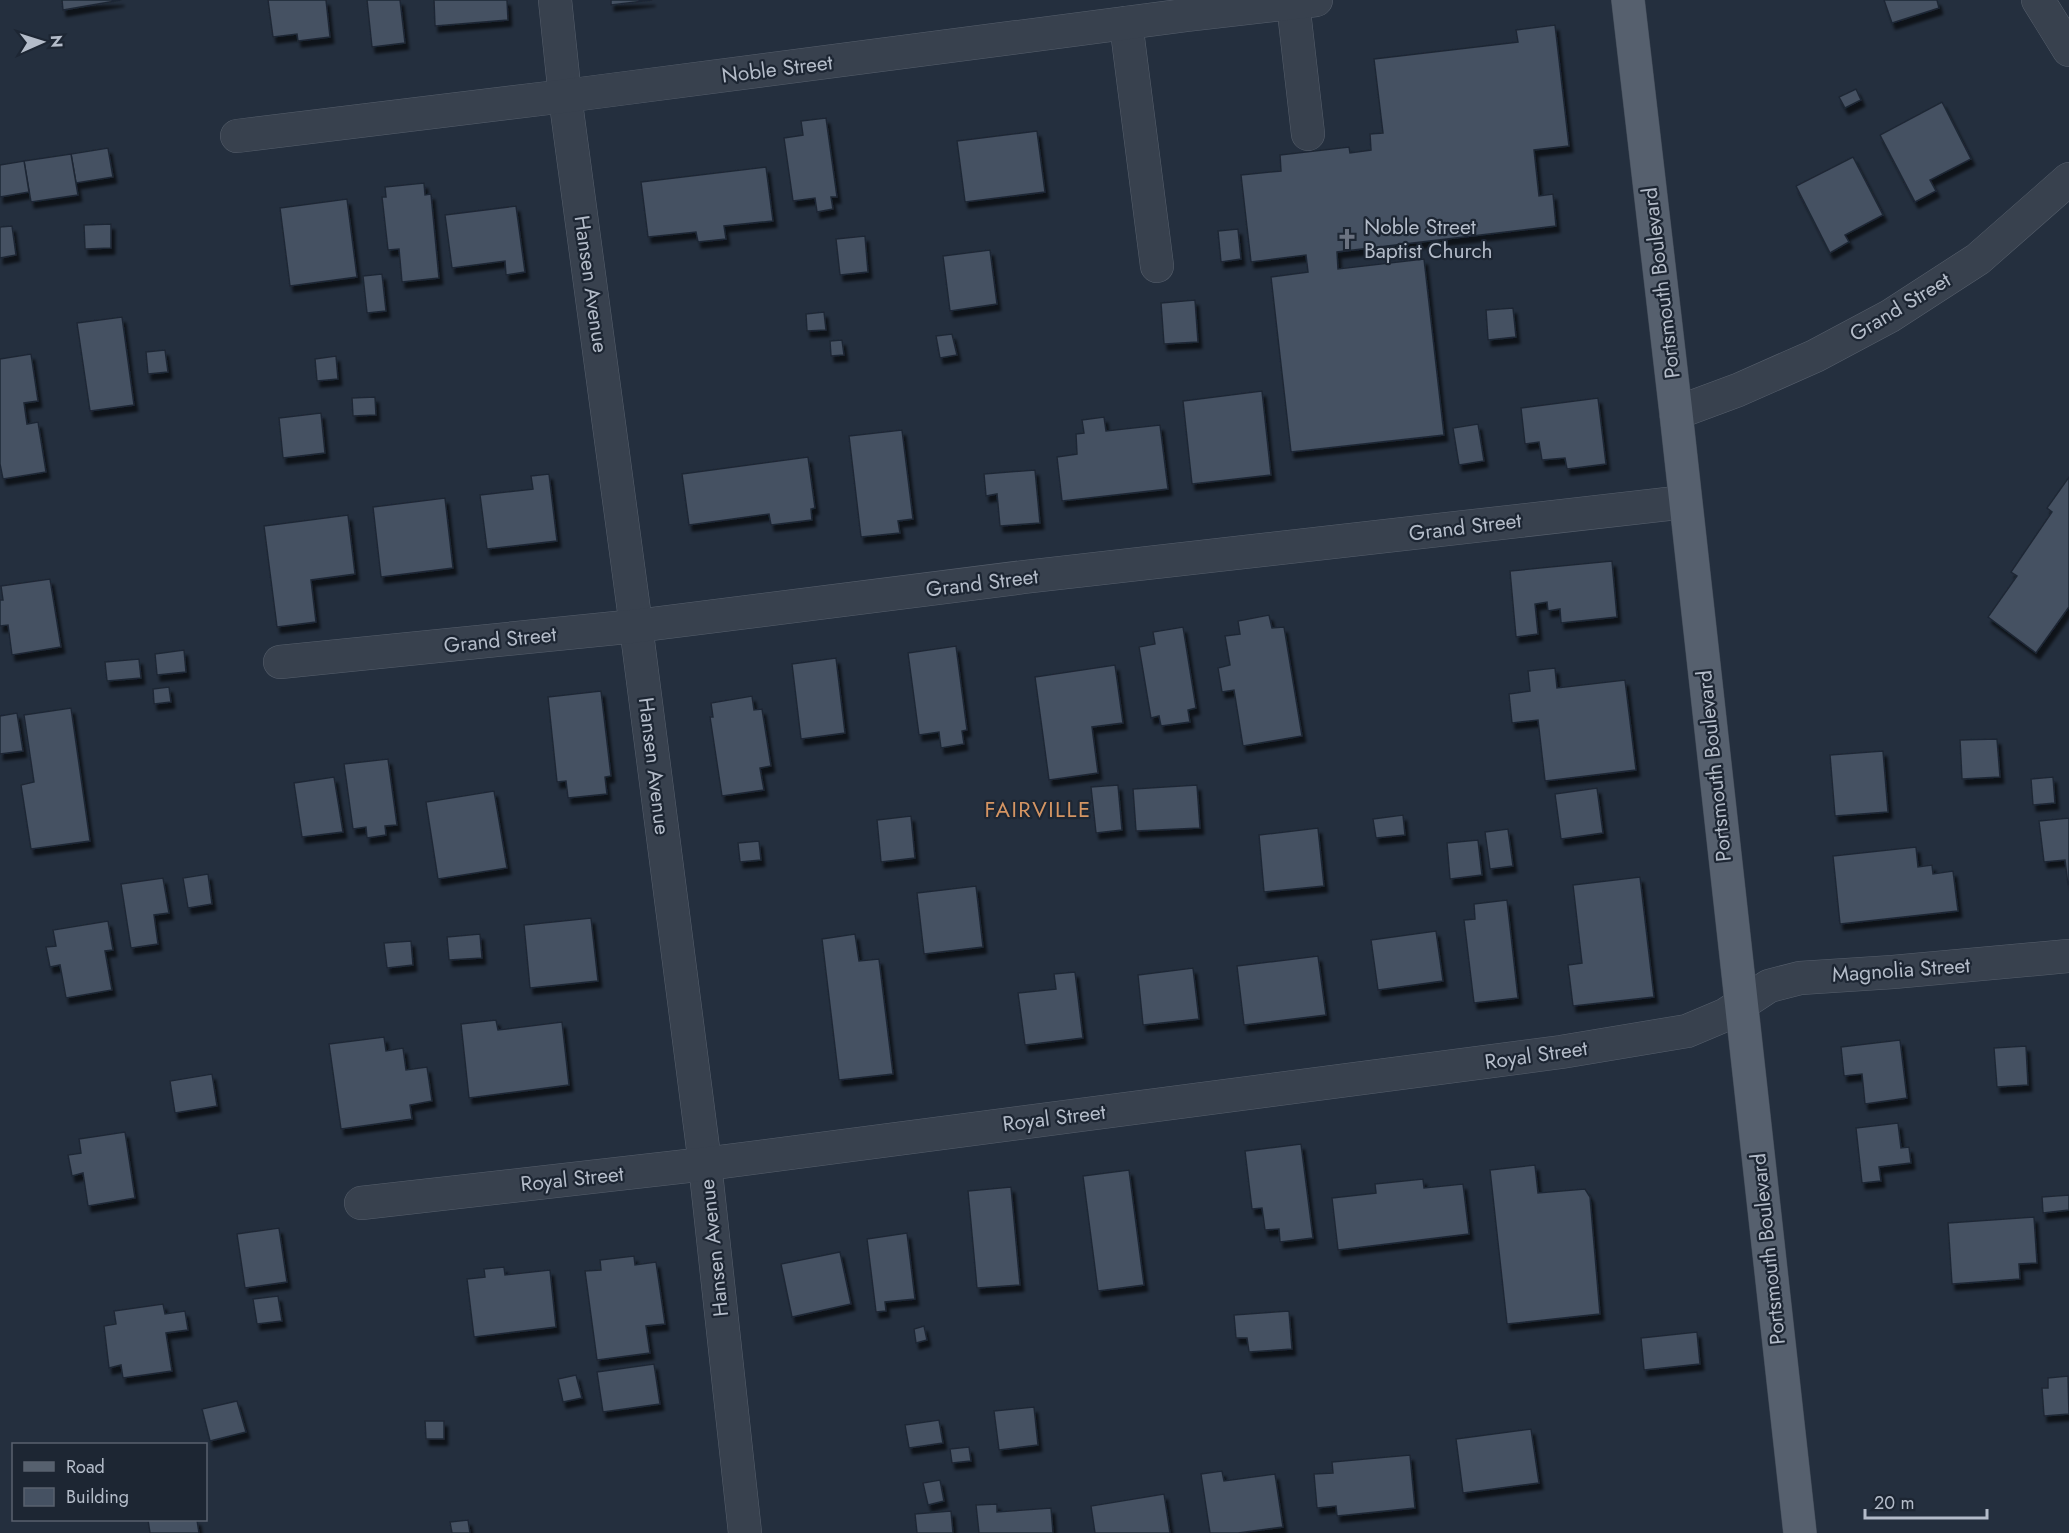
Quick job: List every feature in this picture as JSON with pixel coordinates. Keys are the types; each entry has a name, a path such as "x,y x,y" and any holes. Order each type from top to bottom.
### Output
{"main road":[{"name":"Portsmouth Boulevard","path":"1628,0 1800,1533"}],"street":[{"name":"Hansen Avenue","path":"555,0 705,1164 745,1533"},
{"path":"2038,0 2069,50"},
{"name":"Noble Street","path":"237,136 566,96 1126,23 1250,4 1305,1"},
{"path":"1305,1 1308,134"},
{"path":"1126,23 1157,266"},
{"name":"Grand Street","path":"1676,413 1738,390 1815,356 1890,316 1978,259 2069,179"},
{"name":"Grand Street","path":"280,662 636,626 1024,577 1685,502"},
{"name":"Magnolia Street","path":"1740,1005 1769,986 1800,978 2069,956"},
{"name":"Royal Street","path":"361,1203 705,1164 1561,1052 1687,1031 1725,1015 1740,1005"}],"building":[{"path":"62,0 121,0 63,10"},
{"path":"268,0 326,0 330,37 298,41 297,34 273,37"},
{"path":"367,0 400,0 405,43 372,47"},
{"path":"434,0 507,0 508,20 435,26"},
{"path":"611,0 652,0 611,5"},
{"path":"1884,0 1937,0 1939,8 1892,23"},
{"name":"Noble Street Baptist Church","path":"1555,25 1569,146 1534,150 1539,196 1553,194 1556,226 1337,252 1338,269 1424,259 1444,435 1291,452 1271,277 1308,272 1306,255 1251,262 1241,175 1281,171 1280,155 1349,147 1350,153 1371,150 1370,134 1383,133 1374,59 1518,42 1516,30"},
{"path":"1856,89 1861,100 1845,108 1839,97"},
{"path":"1942,102 1971,159 1930,180 1936,191 1915,202 1880,135"},
{"path":"826,118 837,197 831,197 833,209 817,212 815,198 793,201 784,138 803,135 801,121"},
{"path":"1037,131 1045,192 965,202 957,141"},
{"path":"108,148 113,177 76,183 71,154"},
{"path":"71,154 78,195 31,202 24,161"},
{"path":"1853,157 1883,215 1845,235 1849,242 1830,253 1796,186"},
{"path":"24,161 29,192 0,197 0,165"},
{"path":"766,167 773,221 724,226 726,239 698,242 696,232 648,237 641,182"},
{"path":"424,183 425,195 431,194 439,278 402,282 399,249 388,250 382,197 386,197 385,187"},
{"path":"347,199 357,277 290,286 280,208"},
{"path":"516,206 525,272 506,275 505,261 452,268 445,215"},
{"path":"111,224 111,248 85,249 84,225"},
{"path":"12,226 16,255 0,258 0,227"},
{"path":"1238,229 1241,259 1221,262 1218,231"},
{"path":"865,236 868,272 840,275 836,239"},
{"path":"990,250 997,304 950,311 943,256"},
{"path":"382,274 386,311 367,313 363,276"},
{"path":"1195,300 1198,342 1164,344 1161,303"},
{"path":"1513,308 1516,337 1488,340 1486,310"},
{"path":"824,312 826,330 807,331 806,314"},
{"path":"122,317 134,405 90,411 77,323"},
{"path":"952,334 957,355 940,358 936,336"},
{"path":"842,340 844,355 831,356 830,341"},
{"path":"165,350 168,372 148,374 146,352"},
{"path":"31,354 38,401 24,403 27,424 38,422 46,472 3,479 0,464 0,359"},
{"path":"336,356 338,379 317,381 315,359"},
{"path":"1262,391 1271,475 1192,484 1183,401"},
{"path":"375,397 376,415 353,416 352,398"},
{"path":"1598,398 1606,464 1567,469 1565,458 1542,460 1539,442 1525,444 1521,408"},
{"path":"321,413 325,453 283,458 279,418"},
{"path":"1104,417 1106,431 1160,425 1168,489 1062,501 1057,457 1077,454 1076,434 1084,433 1082,420"},
{"path":"1478,424 1484,461 1459,465 1453,428"},
{"path":"902,430 913,519 898,521 900,533 861,537 849,436"},
{"path":"808,457 815,508 811,509 812,520 771,525 769,514 689,525 682,474"},
{"path":"1035,470 1040,523 1000,526 997,494 986,496 984,474"},
{"path":"549,474 557,541 487,549 480,495 533,489 531,476"},
{"path":"2069,477 2069,607 2036,653 1988,617 2017,576 2011,572 2052,512 2047,508"},
{"path":"445,498 453,568 381,577 373,507"},
{"path":"348,515 355,574 311,580 316,622 277,627 264,526"},
{"path":"1612,561 1617,617 1561,623 1560,609 1548,611 1547,602 1535,604 1538,634 1516,637 1510,571"},
{"path":"50,579 61,647 12,655 8,625 0,626 0,600 3,600 1,586"},
{"path":"1269,615 1272,628 1284,627 1302,736 1243,746 1234,690 1222,692 1218,668 1230,665 1225,636 1240,634 1238,621"},
{"path":"1183,627 1196,708 1188,710 1190,722 1161,726 1159,716 1151,718 1139,647 1155,644 1153,632"},
{"path":"956,646 967,730 962,731 964,744 941,748 939,732 919,735 908,653"},
{"path":"184,650 186,672 157,675 155,654"},
{"path":"836,658 845,733 801,739 792,664"},
{"path":"139,659 141,678 107,681 105,662"},
{"path":"1115,665 1123,723 1092,727 1098,773 1049,780 1035,677"},
{"path":"1555,668 1557,688 1625,680 1636,770 1545,781 1538,720 1512,723 1509,694 1530,691 1528,671"},
{"path":"169,687 171,702 154,704 153,689"},
{"path":"601,691 611,776 605,777 607,794 568,798 566,781 557,782 548,697"},
{"path":"752,696 754,710 762,709 771,766 760,768 764,790 722,796 710,717 713,717 711,703"},
{"path":"71,708 90,841 31,849 21,785 34,782 24,715"},
{"path":"17,713 23,751 0,754 0,716"},
{"path":"1997,739 2000,777 1962,779 1960,740"},
{"path":"1883,751 1888,812 1835,816 1830,755"},
{"path":"388,759 397,825 385,826 386,835 367,838 366,827 353,829 344,764"},
{"path":"334,777 343,832 302,837 294,783"},
{"path":"2053,777 2055,803 2033,805 2031,779"},
{"path":"1118,785 1122,830 1096,833 1091,787"},
{"path":"1197,785 1200,828 1136,831 1133,789"},
{"path":"1597,788 1603,833 1561,839 1555,794"},
{"path":"494,791 507,868 438,879 426,802"},
{"path":"1403,815 1405,835 1376,838 1373,819"},
{"path":"911,816 915,858 881,862 877,820"},
{"path":"2069,818 2068,885 2065,860 2044,862 2039,821"},
{"path":"1318,828 1324,886 1264,892 1259,835"},
{"path":"1508,829 1513,866 1490,869 1485,832"},
{"path":"1478,840 1482,875 1450,879 1447,843"},
{"path":"759,841 761,860 740,862 738,843"},
{"path":"1916,847 1918,867 1932,865 1933,874 1953,871 1958,911 1840,924 1833,856"},
{"path":"208,874 212,904 188,908 183,878"},
{"path":"1640,877 1654,997 1573,1006 1568,965 1582,963 1573,885"},
{"path":"163,878 169,913 154,915 158,944 131,948 121,884"},
{"path":"976,886 983,947 924,954 917,893"},
{"path":"1507,900 1518,998 1474,1003 1464,920 1475,919 1474,904"},
{"path":"591,918 598,981 530,988 524,925"},
{"path":"108,921 113,950 105,951 112,990 66,998 60,965 50,967 46,947 56,946 53,930"},
{"path":"1436,931 1443,981 1378,990 1371,940"},
{"path":"480,934 482,958 449,960 447,937"},
{"path":"855,934 859,961 879,959 893,1074 839,1080 822,939"},
{"path":"411,941 413,965 387,968 384,943"},
{"path":"1318,956 1326,1015 1244,1025 1237,966"},
{"path":"1193,968 1199,1019 1143,1025 1138,975"},
{"path":"1075,972 1083,1038 1025,1045 1018,993 1056,989 1054,974"},
{"path":"496,1020 498,1030 562,1022 569,1085 469,1098 461,1024"},
{"path":"384,1037 386,1051 403,1048 406,1070 427,1067 432,1101 410,1105 412,1119 341,1129 329,1044"},
{"path":"1900,1040 1907,1098 1865,1104 1862,1074 1844,1076 1841,1047"},
{"path":"2026,1046 2028,1085 1997,1087 1994,1048"},
{"path":"212,1074 217,1106 175,1113 170,1081"},
{"path":"1898,1123 1901,1148 1909,1147 1911,1163 1879,1167 1881,1181 1862,1183 1856,1128"},
{"path":"125,1132 135,1198 88,1206 83,1173 72,1176 68,1155 81,1153 79,1139"},
{"path":"1301,1144 1313,1238 1280,1242 1279,1229 1265,1230 1262,1208 1252,1209 1245,1151"},
{"path":"1535,1165 1538,1193 1585,1189 1590,1197 1600,1314 1507,1324 1490,1170"},
{"path":"1129,1170 1144,1285 1098,1291 1083,1176"},
{"path":"1423,1179 1424,1188 1463,1184 1469,1234 1338,1250 1332,1198 1376,1193 1375,1184"},
{"path":"1011,1187 1020,1285 977,1288 968,1191"},
{"path":"2069,1195 2069,1210 2043,1213 2042,1197"},
{"path":"2034,1217 2037,1263 2019,1264 2020,1279 1952,1284 1948,1223"},
{"path":"279,1228 287,1282 245,1288 237,1234"},
{"path":"907,1233 915,1299 885,1302 886,1311 876,1312 867,1239"},
{"path":"840,1252 851,1304 792,1317 781,1264"},
{"path":"634,1256 635,1265 656,1262 665,1324 646,1326 650,1353 597,1360 585,1271 601,1270 600,1260"},
{"path":"504,1267 505,1275 550,1270 556,1327 474,1337 467,1279 485,1277 484,1269"},
{"path":"278,1296 282,1321 257,1324 253,1299"},
{"path":"163,1304 165,1314 185,1311 188,1330 166,1333 172,1371 123,1378 121,1365 109,1368 104,1326 116,1324 114,1311"},
{"path":"1289,1311 1292,1349 1249,1352 1247,1338 1236,1338 1234,1315"},
{"path":"924,1326 927,1340 916,1343 914,1329"},
{"path":"1697,1332 1700,1364 1644,1370 1641,1338"},
{"path":"654,1364 660,1404 603,1412 597,1372"},
{"path":"576,1375 582,1398 563,1402 558,1379"},
{"path":"2068,1376 2069,1414 2044,1416 2042,1388 2048,1388 2048,1378"},
{"path":"237,1401 246,1432 210,1441 202,1409"},
{"path":"1034,1407 1038,1445 999,1450 994,1411"},
{"path":"939,1420 943,1443 909,1448 905,1425"},
{"path":"425,1421 444,1421 444,1439 426,1439"},
{"path":"1531,1429 1539,1483 1463,1493 1456,1439"},
{"path":"969,1447 971,1461 952,1463 950,1449"},
{"path":"1410,1455 1415,1508 1337,1516 1336,1506 1317,1508 1314,1474 1333,1473 1332,1462"},
{"path":"1222,1471 1224,1481 1275,1474 1283,1527 1238,1533 1210,1533 1201,1474"},
{"path":"940,1480 944,1501 928,1505 923,1483"},
{"path":"1164,1494 1170,1533 1095,1533 1091,1506"},
{"path":"997,1504 997,1512 1051,1508 1053,1533 979,1533 976,1505"},
{"path":"951,1511 953,1533 917,1533 915,1514"},
{"path":"468,1520 470,1533 452,1533 450,1522"},
{"path":"148,1521 197,1521 199,1533 150,1533"}],"place":[{"name":"Noble Street Baptist Church","path":"1347,239"}],"district":[{"name":"FAIRVILLE","path":"1038,809"}]}
